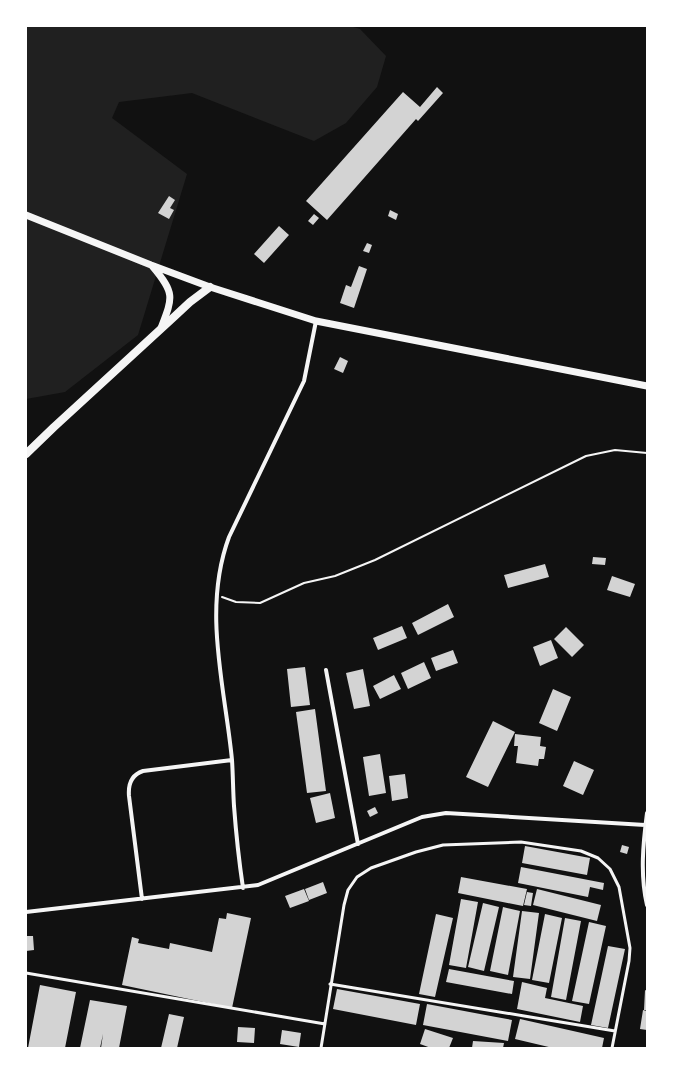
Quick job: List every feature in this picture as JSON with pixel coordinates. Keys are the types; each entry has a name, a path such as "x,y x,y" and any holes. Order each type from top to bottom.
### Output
{"main road":[{"path":"26,454 59,421 161,328 190,302 210,287"}],"street":[{"path":"26,215 210,287 316,321 647,386"},
{"path":"151,265 163,278 170,294 170,303 161,328"},
{"path":"242,888 234,806 232,760 217,642 218,594 222,560 229,537 304,381 316,321"},
{"path":"326,670 358,844"},
{"path":"142,900 128,786 132,778 137,773 143,771 232,760"},
{"path":"26,912 142,900 258,885 422,817 446,813 645,825"},
{"path":"647,813 642,856 643,890 647,905"}],"lane":[{"path":"321,1048 330,984 344,905 348,890 357,877 371,868 416,852 443,845 521,842 581,850 598,858 610,869 619,887 630,948 629,961 612,1048"},
{"path":"26,973 324,1024"},
{"path":"330,984 615,1031"}],"path":[{"path":"218,594 236,602 260,603 304,583 335,576 375,560 586,456 614,450 647,453"}],"shaded area":[{"path":"26,26 350,26 360,29 386,56 377,87 346,123 314,141 192,93 119,102 112,118 187,174 138,335 65,392 26,399"}],"building":[{"path":"437,87 443,93 418,121 416,119 327,220 306,201 403,92 420,107"},
{"path":"169,196 175,200 170,208 174,210 169,219 158,213"},
{"path":"390,210 398,214 396,220 388,216"},
{"path":"314,214 319,218 313,225 308,221"},
{"path":"279,226 289,235 264,263 254,254"},
{"path":"367,243 372,245 369,253 363,251"},
{"path":"359,266 367,269 354,308 340,303 346,285 351,287"},
{"path":"340,357 348,361 343,373 334,369"},
{"path":"593,557 606,558 605,565 592,564"},
{"path":"545,564 549,577 508,588 504,575"},
{"path":"612,576 635,584 630,597 607,590"},
{"path":"448,604 454,617 418,635 412,623"},
{"path":"402,626 407,638 378,650 373,638"},
{"path":"566,627 584,645 572,657 554,639"},
{"path":"551,640 558,658 540,666 533,647"},
{"path":"453,650 458,663 436,671 431,658"},
{"path":"424,662 431,678 408,689 401,673"},
{"path":"305,667 310,705 291,707 287,669"},
{"path":"363,669 370,706 354,709 346,673"},
{"path":"394,675 401,689 380,699 373,686"},
{"path":"553,689 571,697 557,731 539,723"},
{"path":"315,709 326,791 307,793 296,712"},
{"path":"493,721 515,732 488,787 466,777"},
{"path":"515,734 541,737 540,746 546,747 544,759 539,759 538,766 516,763 518,746 514,746"},
{"path":"380,754 386,793 369,796 363,757"},
{"path":"574,761 594,770 583,795 563,786"},
{"path":"405,774 408,798 392,801 389,776"},
{"path":"330,793 335,818 316,823 310,798"},
{"path":"375,807 378,813 370,817 367,811"},
{"path":"622,845 629,847 627,854 620,852"},
{"path":"525,846 590,858 587,875 522,863"},
{"path":"521,867 604,883 603,890 590,887 588,897 518,883"},
{"path":"461,877 527,889 523,906 458,893"},
{"path":"323,882 327,893 309,900 305,889"},
{"path":"304,889 309,901 290,908 285,896"},
{"path":"537,889 601,905 597,921 533,905"},
{"path":"527,892 533,893 531,906 524,905"},
{"path":"461,899 478,902 466,968 449,965"},
{"path":"483,903 499,907 484,971 468,967"},
{"path":"503,907 520,911 508,975 490,971"},
{"path":"522,911 539,913 530,979 513,977"},
{"path":"227,913 251,918 232,1008 122,985 132,937 139,939 138,943 169,949 170,943 212,952 219,918 226,919"},
{"path":"436,914 453,918 435,997 419,994"},
{"path":"545,914 562,918 549,983 532,980"},
{"path":"565,918 581,921 566,1000 551,997"},
{"path":"589,922 606,926 589,1004 572,1001"},
{"path":"26,936 33,936 34,950 26,951"},
{"path":"608,946 625,949 608,1028 591,1025"},
{"path":"449,969 514,981 512,994 446,982"},
{"path":"522,982 547,988 545,998 583,1006 580,1022 517,1009"},
{"path":"40,985 76,992 65,1048 28,1048"},
{"path":"337,989 420,1004 416,1025 333,1009"},
{"path":"645,990 647,991 647,1010 644,1010"},
{"path":"90,1000 127,1006 119,1048 101,1048 103,1034 100,1048 80,1048"},
{"path":"427,1004 512,1020 508,1041 423,1025"},
{"path":"643,1010 647,1011 647,1030 640,1029"},
{"path":"169,1014 184,1017 177,1048 161,1048"},
{"path":"520,1019 604,1038 602,1048 553,1048 515,1039"},
{"path":"238,1027 255,1028 254,1043 237,1042"},
{"path":"425,1029 453,1038 449,1048 431,1048 420,1044"},
{"path":"282,1030 301,1033 299,1047 280,1044"},
{"path":"473,1041 504,1043 503,1048 472,1048"}]}
